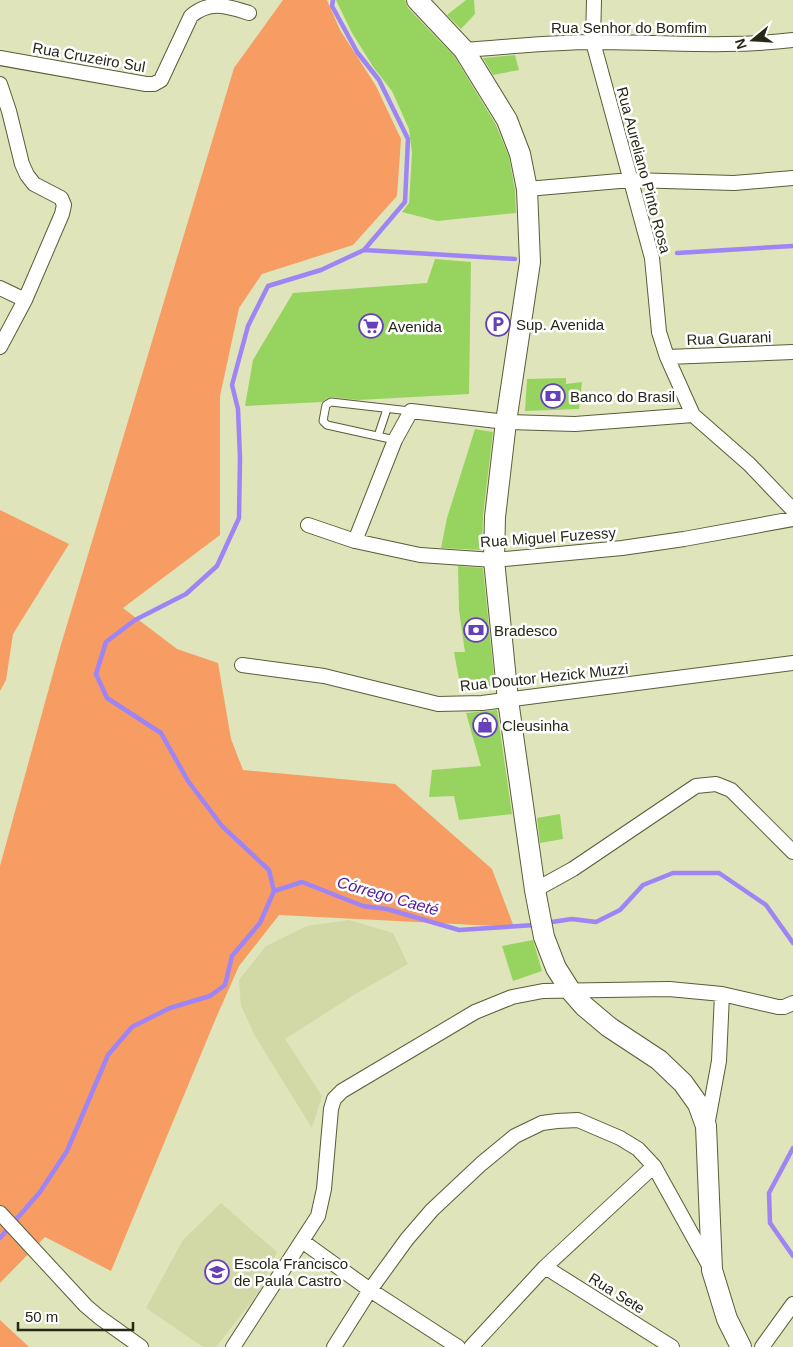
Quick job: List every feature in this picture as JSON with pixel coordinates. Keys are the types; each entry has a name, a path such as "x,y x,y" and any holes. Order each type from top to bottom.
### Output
{"main road":[{"path":"418,0 464,50 507,120 520,154 527,189 530,262 506,422 495,517 494,560 508,700 544,937 556,968 570,990 584,1006 609,1027 659,1060 684,1083 698,1104 706,1126 712,1270 727,1319 741,1347"}],"street":[{"name":"Rua Aureliano Pinto Rosa","path":"594,0 593,42 652,258 659,332 667,357 693,414 749,464 793,510"},
{"name":"Rua Cruzeiro Sul","path":"0,58 154,84 160,80 191,16 196,10 218,3 249,13"},
{"name":"Rua Senhor do Bomfim","path":"464,50 542,43 761,44 793,40"},
{"path":"0,84 9,111 22,164 27,175 34,184 61,198 64,205 62,214 25,300 0,347"},
{"path":"527,189 630,180 734,183 793,178"},
{"path":"0,288 25,300"},
{"name":"Rua Guarani","path":"667,357 793,352"},
{"path":"355,541 395,440 411,411 506,422 575,424 693,414"},
{"name":"Rua Miguel Fuzessy","path":"308,526 355,541 420,555 494,560 622,548 793,519"},
{"name":"Rua Doutor Hezick Muzzi","path":"242,665 324,676 438,704 482,703 508,700 793,663"},
{"path":"536,893 696,786 716,784 731,790 793,852"},
{"path":"232,1347 318,1216 322,1206 331,1109 334,1099 342,1091 475,1012 512,997 542,991 669,989 722,994 778,1007 784,1007 793,1003"},
{"path":"706,1126 719,1061 722,994"},
{"path":"334,1347 370,1290 407,1239 432,1210 481,1164 515,1136 542,1124 578,1120 620,1138 638,1149 654,1166 712,1270"},
{"path":"471,1347 545,1267 654,1166"},
{"path":"0,1214 86,1306 134,1345"},
{"path":"302,1241 370,1290 458,1347"},
{"name":"Rua Sete","path":"545,1267 672,1347"},
{"path":"762,1347 793,1304"}],"lane":[{"path":"395,440 327,425 323,421 327,403 411,411"},
{"path":"378,436 387,409"}],"shaded area":[{"path":"283,0 327,0 340,30 376,86 401,139 397,196 353,245 262,274 239,308 220,396 220,535 123,608 177,649 218,663 231,739 243,770 395,784 492,869 514,927 279,915 239,966 111,1271 45,1237 0,1283 0,866 60,648 234,68"},
{"path":"0,510 69,544 13,634 6,680 0,691"},
{"path":"349,920 393,933 408,964 357,993 285,1039 322,1096 312,1128 255,1036 241,1006 239,980 266,946 307,926"},
{"name":"Escola Francisco de Paula Castro","path":"221,1203 277,1252 259,1292 216,1347 203,1347 146,1308 183,1240"},
{"path":"0,1320 29,1347 0,1347"}],"building":[{"path":"336,0 405,0 408,8 455,57 496,125 509,157 515,190 516,213 437,221 402,212 409,203 412,153 409,129 392,91 374,68 352,33"},
{"path":"466,0 474,0 475,14 461,29 447,15"},
{"path":"515,55 519,70 493,75 483,58"},
{"name":"Avenida","path":"435,259 471,262 469,394 358,400 331,397 322,402 245,406 253,360 293,293 427,283"},
{"name":"Banco do Brasil","path":"566,378 566,384 582,382 579,409 525,411 527,379"},
{"path":"475,429 493,432 483,516 482,550 441,548 447,518"},
{"path":"458,566 483,568 495,686 461,690 454,652 465,652 459,610"},
{"path":"497,710 512,814 459,820 454,796 429,797 432,770 481,766 466,713"},
{"path":"560,814 563,839 540,843 537,818"},
{"path":"533,940 542,971 513,981 502,946"}],"waterway":[{"path":"274,891 269,870 222,826 188,781 161,733 107,698 96,674 106,642 135,620 186,594 217,566 239,518 240,458 238,409 232,385 248,326 268,286 321,270 364,250 405,202 408,139 379,80 357,52 332,6 333,0"},
{"path":"677,253 793,246"},
{"path":"364,250 515,259"},
{"name":"Córrego Caeté","path":"545,923 572,919 596,922 620,910 643,885 673,873 719,873 766,905 793,943"},
{"name":"Córrego Caeté","path":"0,1238 40,1192 67,1151 108,1055 132,1027 170,1008 210,996 225,985 232,956 260,923 274,891 302,882 363,906 387,909 459,930 535,925"},
{"name":"Córrego Caeté","path":"793,1148 769,1193 770,1223 793,1256"}],"place":[{"name":"Sup. Avenida","path":"498,324"},
{"name":"Avenida","path":"371,326"},
{"name":"Banco do Brasil","path":"553,396"},
{"name":"Bradesco","path":"476,630"},
{"name":"Cleusinha","path":"485,725"},
{"name":"Escola Francisco de Paula Castro","path":"217,1272"}]}
